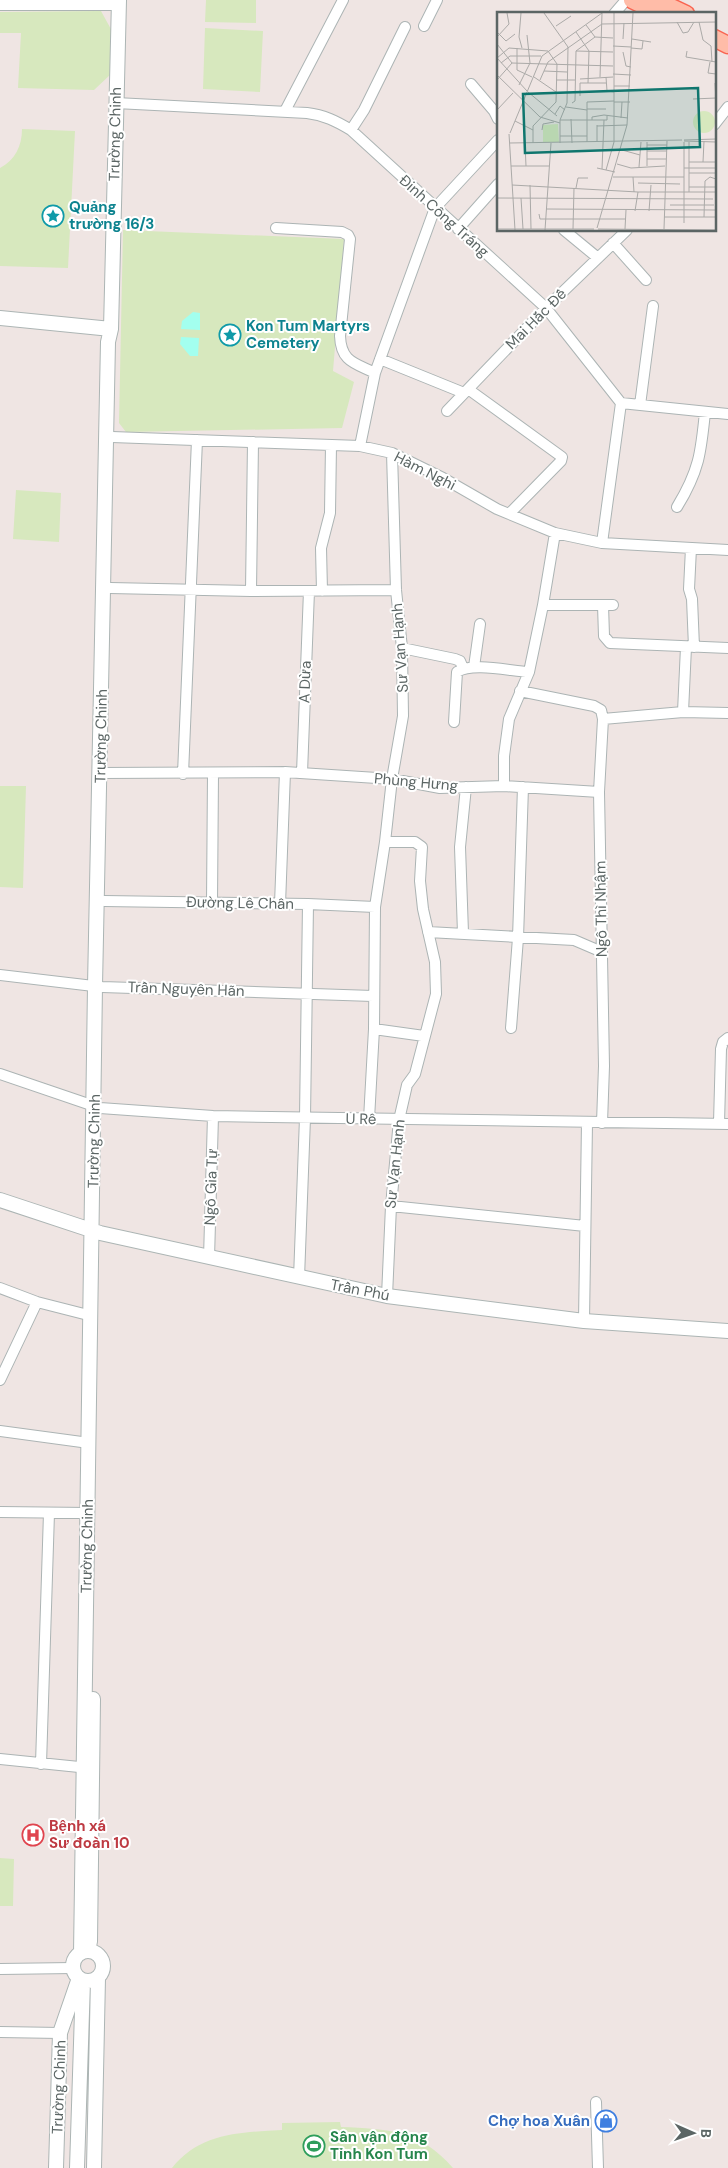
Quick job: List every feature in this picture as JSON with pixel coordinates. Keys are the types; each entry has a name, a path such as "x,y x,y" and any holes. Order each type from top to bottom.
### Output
{"main road":[{"path":"632,0 657,12"},
{"path":"656,0 682,12"},
{"path":"716,27 728,33"},
{"path":"716,39 728,44"}],"street":[{"path":"285,111 343,0"},
{"path":"424,26 437,0"},
{"path":"616,12 626,0"},
{"path":"2,4 119,3"},
{"name":"Trường Chinh","path":"86,1952 108,342 111,329 119,3"},
{"path":"351,130 364,110 404,26"},
{"path":"471,84 497,116"},
{"name":"Đinh Công Tráng","path":"116,103 321,114 351,130 546,308 621,403"},
{"path":"716,122 728,107"},
{"path":"360,446 375,373 435,208 497,141"},
{"path":"458,229 497,185"},
{"path":"276,228 342,232 348,235 350,239 340,336 341,349 347,359 375,373"},
{"path":"565,231 598,258"},
{"name":"Mai Hắc Đế","path":"447,411 546,308 626,231"},
{"path":"613,243 646,280"},
{"path":"640,405 653,306"},
{"path":"0,318 111,329"},
{"name":"Trường Chinh","path":"99,987 104,901 103,773 110,588 115,342 111,329"},
{"path":"380,359 466,391 562,457 561,461 509,514"},
{"path":"602,543 621,403 728,414"},
{"path":"677,507 691,485 698,467 706,412"},
{"name":"Hàm Nghi","path":"112,437 360,446 392,453 443,478 478,499 555,534 602,543 728,550"},
{"path":"183,774 197,440"},
{"path":"251,591 253,442"},
{"path":"322,591 321,548 330,513 331,445"},
{"name":"Sư Vạn Hạnh","path":"369,1118 374,1029 375,908 392,779 403,716 402,648 396,590 392,453"},
{"path":"555,534 529,672 509,719 504,756 504,786 599,792"},
{"path":"683,712 690,647 692,599 689,589 691,548"},
{"path":"110,588 191,591 396,590"},
{"name":"A Dừa","path":"302,773 309,591"},
{"path":"543,605 608,605 604,636 606,641 616,644 728,648"},
{"path":"474,667 480,624"},
{"path":"402,648 455,659 460,661 463,668"},
{"path":"454,722 457,672 463,668 474,667 529,672"},
{"path":"520,691 594,706 601,710 603,718 683,712 728,713"},
{"name":"Ngô Thì Nhậm","path":"602,1123 604,1066 599,792 603,718"},
{"path":"280,904 285,772"},
{"name":"Phùng Hưng","path":"103,773 285,772 392,779 440,788 504,786"},
{"path":"212,903 214,773"},
{"path":"463,933 460,847 466,787"},
{"path":"511,1028 518,938 523,787"},
{"name":"Sư Vạn Hạnh","path":"385,842 415,842 422,847 420,881 435,962 436,994 415,1074 407,1085 398,1120 391,1206 387,1296"},
{"name":"Đường Lê Chân","path":"104,901 308,904 375,908"},
{"path":"299,1278 305,1118 308,904"},
{"path":"428,932 574,940 602,952"},
{"name":"Trần Nguyên Hãn","path":"0,975 99,987 373,996"},
{"path":"374,1029 424,1036"},
{"path":"723,1123 721,1048 723,1042 728,1038"},
{"name":"U Rê","path":"0,1074 97,1107 213,1116 587,1123 723,1123"},
{"name":"Ngô Gia Tự","path":"209,1258 213,1116"},
{"path":"584,1321 587,1123"},
{"name":"Trần Phú","path":"0,1201 96,1232 387,1296 584,1321 728,1331"},
{"path":"391,1206 585,1226"},
{"name":"Trường Chinh","path":"88,1768 89,1443 96,1232"},
{"path":"0,1288 37,1302 92,1316"},
{"path":"0,1380 37,1302"},
{"path":"0,1431 89,1443"},
{"path":"0,1512 88,1513"},
{"path":"41,1764 49,1513"},
{"path":"0,1759 88,1768"},
{"path":"79,1976 74,1960 86,1952 99,1956 103,1965 98,1978 94,2168"},
{"path":"0,1969 79,1976 88,1982 98,1978"},
{"name":"Trường Chinh","path":"56,2168 60,2033 79,1976"},
{"name":"Trường Chinh","path":"77,2168 79,1976"},
{"path":"0,2032 60,2033"},
{"path":"596,2102 598,2168"}],"green space":[{"path":"206,0 256,0 256,23 205,22"},
{"path":"101,11 112,31 111,74 94,90 18,88 21,33 0,33 0,12"},
{"path":"205,28 263,31 260,92 203,89"},
{"path":"22,129 75,131 68,268 0,266 0,168 10,161 17,152 21,141"},
{"path":"123,230 344,239 333,371 354,382 342,428 126,432 119,423"},
{"path":"16,490 61,493 59,542 13,539"},
{"path":"0,786 26,786 23,888 0,887"},
{"path":"0,1858 14,1859 13,1906 0,1906"},
{"name":"Sân vận động Tỉnh Kon Tum","path":"340,2122 341,2127 388,2131 415,2139 441,2155 453,2168 172,2168 183,2156 195,2148 208,2141 222,2137 251,2132 282,2130 282,2123"}],"water":[{"path":"193,312 200,313 200,330 181,329 182,321"},
{"path":"181,337 199,338 198,356 190,356 180,344"}],"place":[{"name":"Quảng trường 16/3","path":"53,216"},
{"name":"Kon Tum Martyrs Cemetery","path":"230,335"},
{"name":"Bệnh xá Sư đoàn 10","path":"33,1835"},
{"name":"Chợ hoa Xuân","path":"606,2121"},
{"name":"Sân vận động Tỉnh Kon Tum","path":"314,2146"}]}
